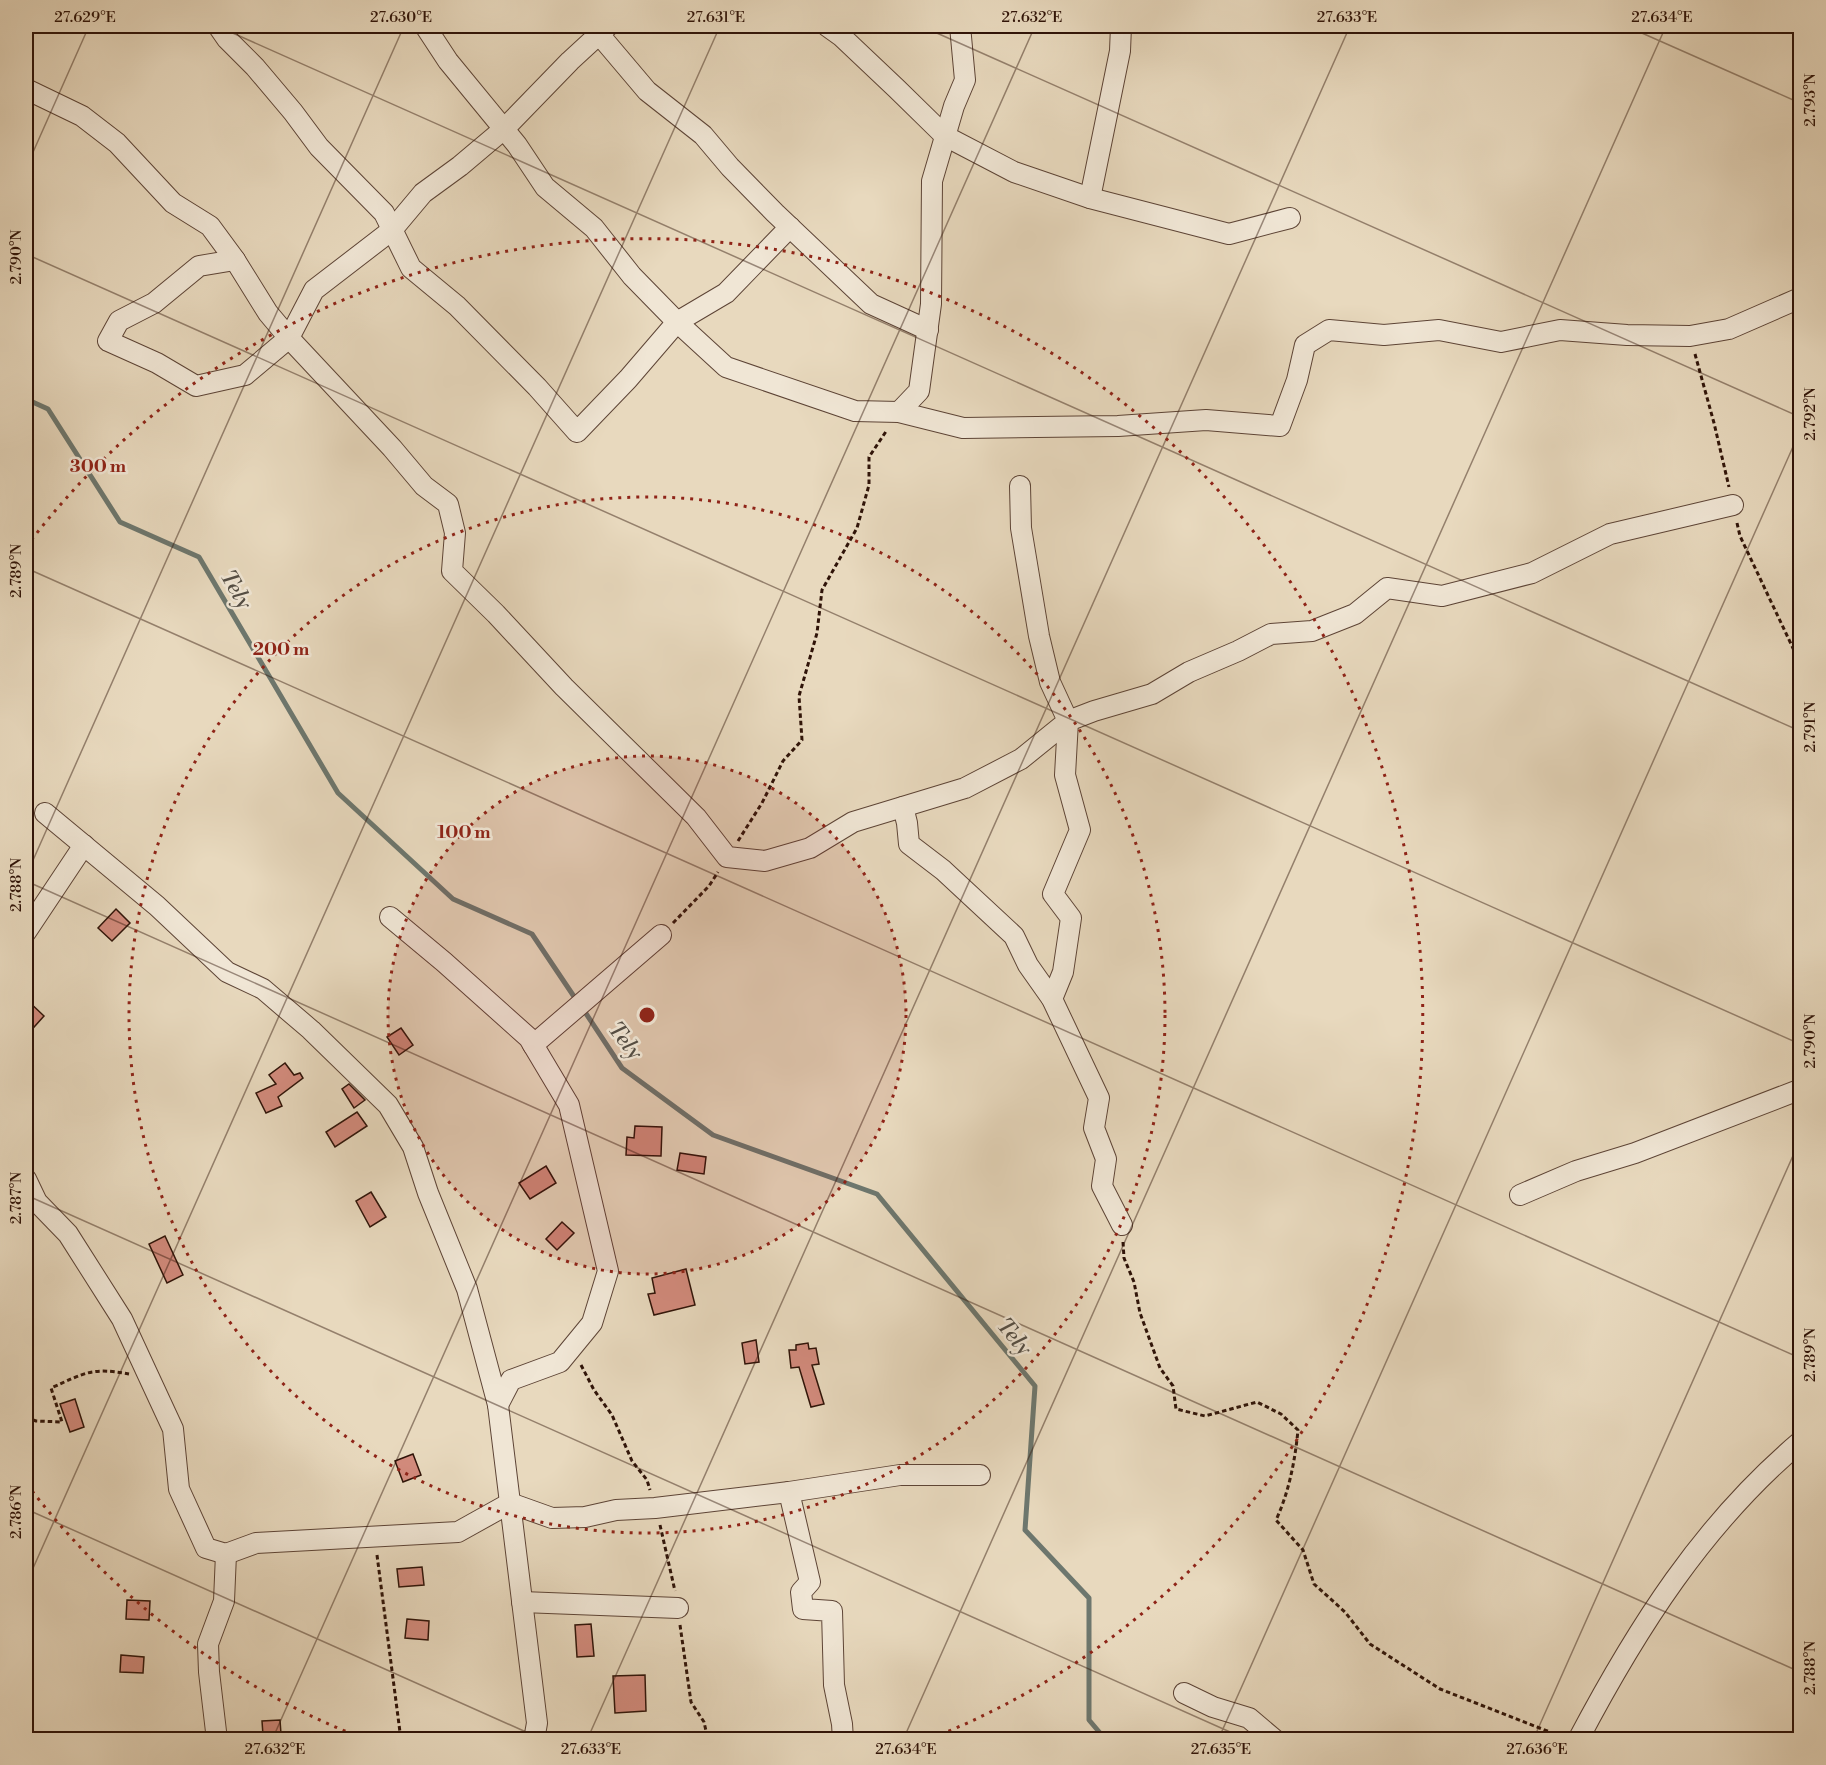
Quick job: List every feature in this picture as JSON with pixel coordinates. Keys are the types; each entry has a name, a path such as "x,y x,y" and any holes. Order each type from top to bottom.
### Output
{"street":[{"path":"218,26 226,39 293,112 319,147 384,213 411,268 465,314 537,387 577,432 628,379 677,322 726,292 790,227"},
{"path":"425,26 448,61 504,129 546,187 594,228 632,276 726,367 855,411 899,412 963,428 1118,426 1206,420 1280,426 1297,380 1305,345 1329,330 1384,335 1439,330 1501,342 1560,330 1627,335 1689,336 1729,328 1800,298"},
{"path":"827,26 842,36 945,136 1014,172 1089,198 1229,234 1290,218"},
{"path":"899,412 920,391 931,304 932,181 954,106 965,80 960,26"},
{"path":"1089,198 1120,51 1121,26"},
{"path":"235,260 199,266 154,303 119,321 108,341 157,363 196,387 245,375 289,338 314,290 392,230 423,193 504,129 600,28 647,91 703,135 730,167 871,304 928,330"},
{"path":"26,89 82,116 117,143 173,203 210,226 235,260 268,313 289,338 392,448 424,486 448,504 455,533 452,571 564,687 696,817 728,857 765,861 810,848 853,822 965,788 1021,759 1068,722 1094,711 1152,694 1189,672 1271,634 1312,631 1354,614 1388,588 1442,596 1532,573 1610,534 1733,505"},
{"path":"1020,486 1022,528 1039,636 1050,682 1068,722 1065,775 1080,831 1053,894 1071,918 1063,972 1052,999"},
{"path":"903,807 909,844 943,870 1014,936 1028,965 1052,999 1099,1098 1094,1128 1106,1159 1102,1186 1122,1225"},
{"path":"45,813 157,906 227,972 263,989 311,1030 388,1105 413,1147 428,1193 467,1289 498,1405 537,1724 534,1740"},
{"path":"26,932 84,845"},
{"path":"390,917 529,1038 569,1105 590,1186 608,1271 592,1323 560,1362 511,1380 498,1405"},
{"path":"533,1045 661,935"},
{"path":"1520,1195 1576,1171 1635,1153 1785,1095 1800,1092"},
{"path":"26,1179 37,1203 68,1234 122,1319 173,1429 179,1489 188,1512 206,1548 225,1554 256,1543 458,1532 510,1503 552,1518 585,1518 616,1510 655,1508 789,1492 900,1474 980,1475"},
{"path":"1578,1740 1610,1680 1647,1619 1697,1548 1770,1468 1800,1442"},
{"path":"789,1492 810,1582 801,1592 802,1609 832,1611 834,1685 843,1724 843,1740"},
{"path":"217,1740 208,1644 224,1601 225,1554"},
{"path":"522,1602 678,1608"},
{"path":"1184,1693 1213,1707 1249,1718 1275,1740"}],"path":[{"path":"661,935 709,886 762,803 783,761 802,740 799,696 817,633 822,590 857,528 869,485 869,457 899,412"},
{"path":"1122,1225 1124,1258 1134,1282 1140,1313 1160,1368 1173,1386 1176,1409 1205,1416 1257,1402 1281,1414 1298,1431 1292,1472 1283,1505 1276,1520 1304,1550 1314,1584 1346,1612 1370,1644 1440,1689 1566,1740"},
{"path":"572,1347 594,1390 612,1415 632,1461 647,1480 678,1608 691,1702 704,1722 708,1740"},
{"path":"26,1417 36,1421 62,1422 51,1388 74,1377 93,1370 129,1375 145,1370"},
{"path":"374,1535 401,1740"}],"building":[{"path":"116,909 130,923 112,941 98,928"},
{"path":"26,999 44,1016 26,1036"},
{"path":"401,1028 413,1045 399,1055 387,1037"},
{"path":"285,1063 294,1075 300,1073 303,1078 278,1097 282,1106 266,1113 256,1093 276,1084 269,1075"},
{"path":"349,1084 365,1100 354,1108 342,1089"},
{"path":"357,1112 367,1126 335,1147 326,1132"},
{"path":"635,1126 662,1127 661,1156 626,1155 627,1137 634,1138"},
{"path":"680,1153 706,1157 704,1174 677,1170"},
{"path":"546,1166 556,1183 530,1199 519,1183"},
{"path":"371,1192 386,1217 370,1227 356,1201"},
{"path":"562,1222 574,1233 557,1250 546,1239"},
{"path":"165,1236 183,1275 167,1283 149,1244"},
{"path":"686,1269 695,1305 654,1315 648,1294 655,1293 652,1278"},
{"path":"756,1340 759,1362 745,1364 742,1343"},
{"path":"808,1343 809,1349 816,1348 819,1364 812,1365 824,1404 811,1407 799,1367 791,1368 789,1350 796,1350 796,1345"},
{"path":"75,1399 84,1427 70,1432 60,1404"},
{"path":"413,1454 421,1475 403,1482 395,1461"},
{"path":"422,1567 424,1585 399,1587 397,1569"},
{"path":"127,1600 150,1601 149,1620 126,1619"},
{"path":"407,1619 429,1621 428,1640 405,1638"},
{"path":"591,1624 594,1656 577,1657 575,1625"},
{"path":"121,1655 144,1657 143,1673 120,1672"},
{"path":"645,1675 646,1711 615,1713 613,1676"},
{"path":"280,1720 281,1734 263,1735 262,1721"}],"waterway":[{"name":"Tely","path":"26,399 48,409 120,522 199,557 338,793 453,899 532,934 577,1001"},
{"name":"Tely","path":"583,1009 622,1068 713,1135 877,1194 1035,1386 1025,1530 1089,1598 1089,1720 1106,1740"}]}
